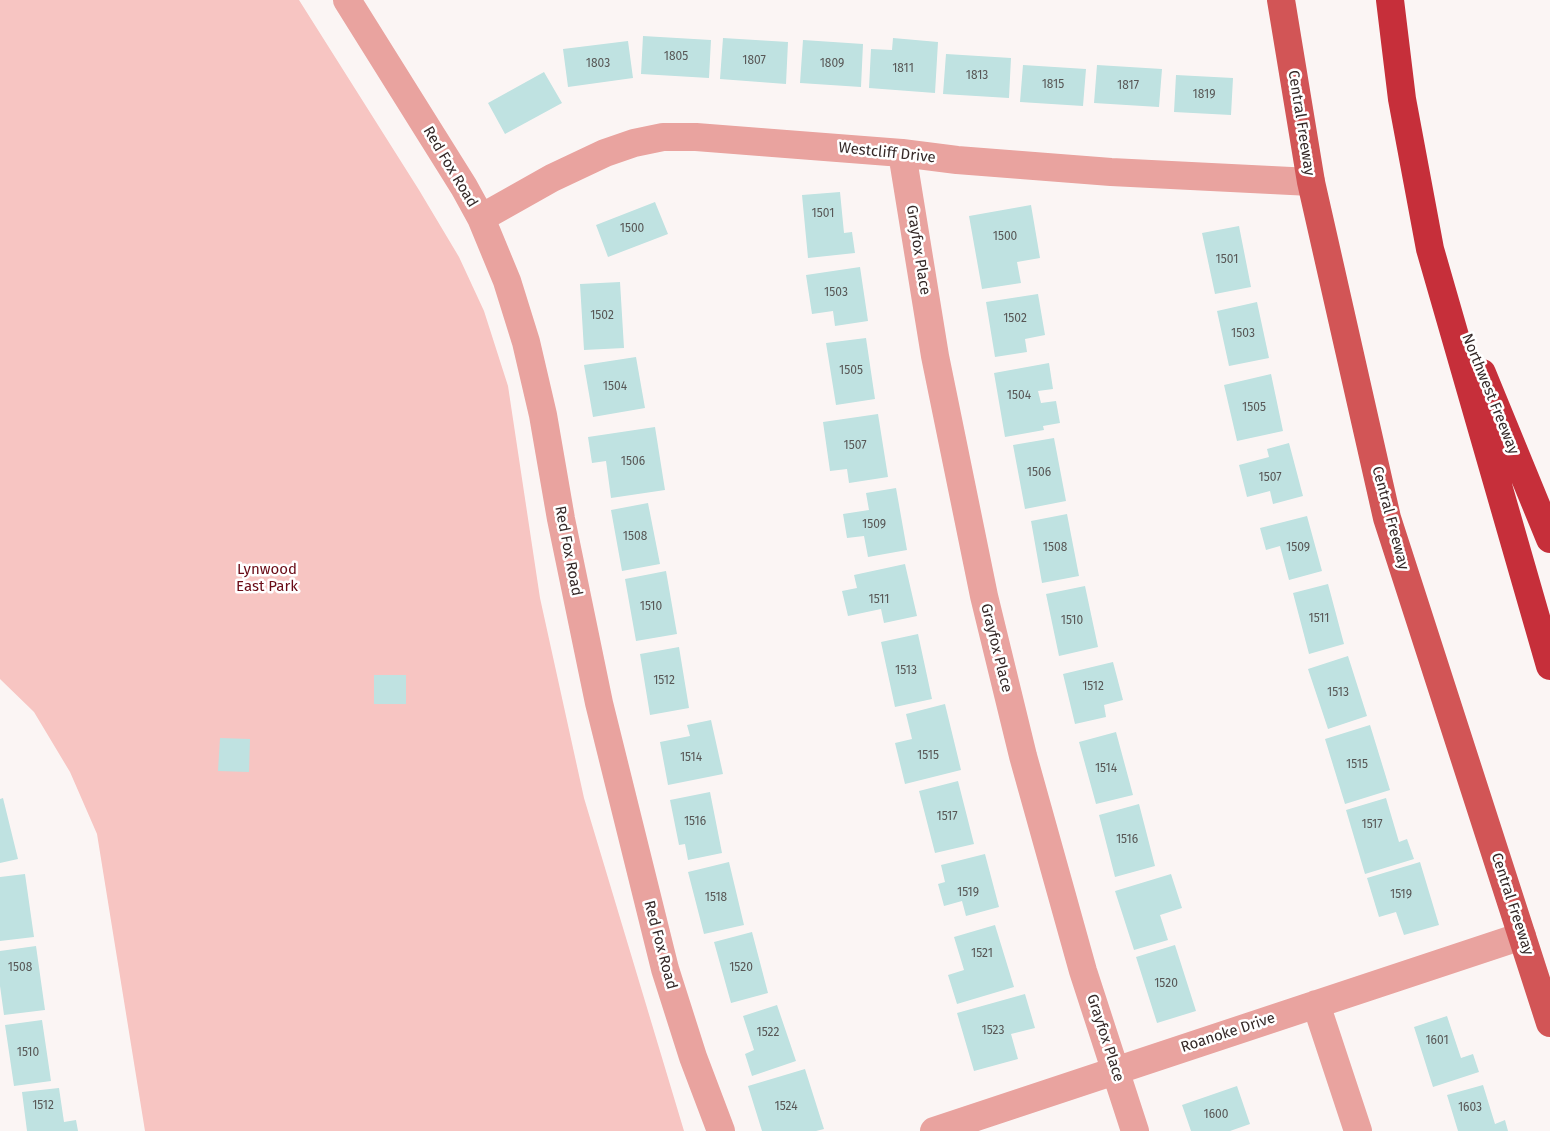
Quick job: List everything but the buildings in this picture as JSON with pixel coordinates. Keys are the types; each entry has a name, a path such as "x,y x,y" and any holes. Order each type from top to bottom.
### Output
{"highway":[{"path":"1390,0 1402,99 1430,249 1550,666"},
{"name":"Northwest Freeway","path":"1430,249 1550,539"}],"main road":[{"name":"Central Freeway","path":"1282,0 1311,182 1388,518 1550,1023"}],"street":[{"name":"Red Fox Road","path":"347,0 464,187 481,218 507,281 526,342 543,415 563,529 599,703 665,970 693,1057 721,1131"},
{"name":"Westcliff Drive","path":"481,218 552,178 605,153 634,143 663,137 696,137 1111,172 1311,182"},
{"name":"Grayfox Place","path":"902,154 935,356 984,596 1024,756 1080,962 1135,1131"},
{"name":"Roanoke Drive","path":"934,1131 1522,936"},
{"path":"1316,1004 1358,1131"}],"green space":[{"name":"Lynwood East Park","path":"0,0 299,0 419,190 459,257 484,311 508,386 540,598 584,798 684,1131 145,1131 97,834 70,772 34,712 0,679"}]}
